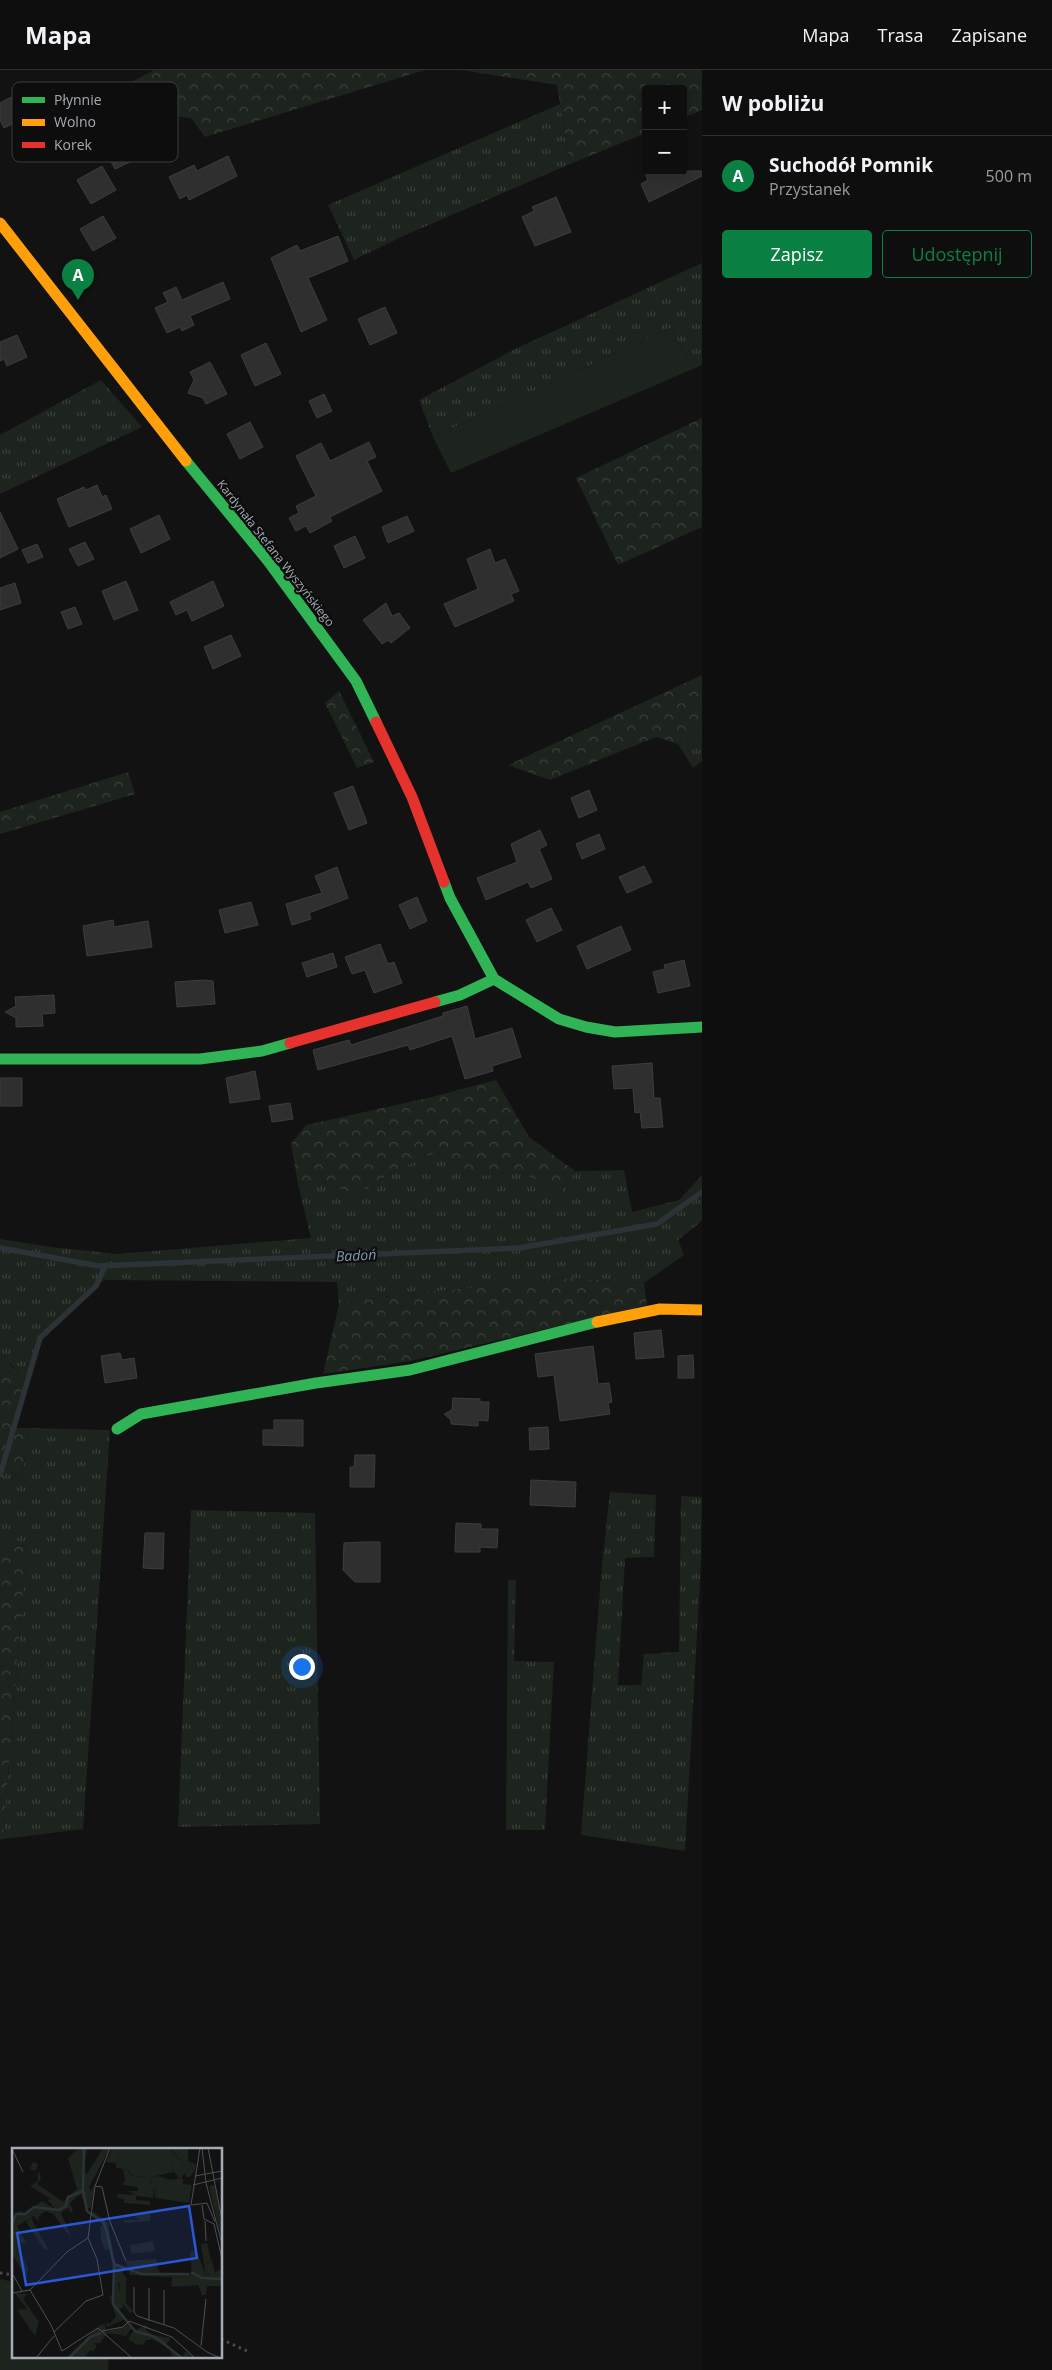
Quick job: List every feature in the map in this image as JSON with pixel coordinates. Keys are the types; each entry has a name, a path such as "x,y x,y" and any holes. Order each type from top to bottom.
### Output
{"street":[{"name":"Kardynała Stefana Wyszyńskiego","path":"0,223 235,523 268,561 356,681 412,797 450,898 494,979 558,1019 586,1027 615,1032 702,1026"},
{"path":"0,1059 200,1059 262,1051 460,995 494,979"},
{"path":"117,1429 141,1414 316,1383 410,1370 561,1330 660,1309 702,1310"}],"path":[{"path":"222,2339 249,2352"}],"green space":[{"path":"154,70 425,70 205,137 191,118 178,116 178,82 131,82"},
{"path":"461,70 702,70 702,110 687,116 687,85 642,85 642,135 570,164 557,85"},
{"path":"560,104 570,164 401,237 354,260 328,205"},
{"path":"702,263 702,365 693,369 671,328 433,437 419,400 515,349"},
{"path":"671,328 693,369 451,473 433,437"},
{"path":"101,380 142,427 0,494 0,435"},
{"path":"702,418 702,527 618,565 576,478"},
{"path":"702,675 702,729 678,744 656,737 550,780 508,765"},
{"path":"339,691 374,762 357,768 325,703"},
{"path":"702,729 702,761 693,768 678,744"},
{"path":"128,772 135,794 0,834 0,812"},
{"path":"496,1080 529,1137 575,1171 561,1193 521,1172 476,1176 437,1152 400,1168 357,1195 315,1180 298,1184 291,1144 306,1125 432,1097"},
{"path":"437,1152 476,1176 521,1172 561,1193 575,1171 624,1170 632,1212 679,1200 702,1175 702,1221 678,1240 684,1255 644,1283 571,1278 398,1295 339,1304 337,1282 104,1280 40,1338 26,1384 10,1363 0,1379 0,1239 51,1247 118,1254 311,1238 298,1184 315,1180 357,1195 400,1168"},
{"path":"571,1278 644,1283 647,1305 411,1361 323,1374 339,1304 398,1295"},
{"path":"9,1363 26,1384 12,1428 29,1428 22,1480 0,1462 0,1379"},
{"path":"29,1428 110,1430 83,1829 3,1839 27,1544 0,1551 0,1463 22,1480"},
{"path":"610,1492 656,1495 654,1557 625,1558 618,1685 641,1685 644,1654 679,1652 681,1496 702,1497 701,1561 685,1851 581,1835 601,1576"},
{"path":"191,1510 315,1513 320,1824 178,1827"},
{"path":"27,1544 3,1839 0,1840 0,1551"},
{"path":"508,1580 516,1580 514,1661 554,1662 545,1830 506,1830"},
{"path":"0,2279 12,2282 12,2358 109,2358 108,2370 0,2370"}],"building":[{"path":"12,97 12,124 4,128 0,120 0,103"},
{"path":"228,156 237,176 189,200 187,195 180,199 169,177 194,165 197,171"},
{"path":"111,162 130,162 115,169"},
{"path":"102,166 116,190 91,204 77,180"},
{"path":"687,171 702,171 702,176 649,202 641,184 648,180 646,175 687,175"},
{"path":"556,197 571,232 535,246 522,217 534,211 532,207"},
{"path":"103,216 116,238 93,251 80,229"},
{"path":"338,236 348,261 308,278 327,320 301,332 271,258 297,245 300,251"},
{"path":"223,282 230,299 190,316 194,325 182,331 180,327 167,333 155,308 168,302 163,293 176,287 182,300"},
{"path":"385,307 397,333 370,345 358,319"},
{"path":"17,335 27,357 7,366 4,359 0,361 0,342"},
{"path":"266,343 281,374 255,386 241,355"},
{"path":"210,362 227,394 206,404 203,398 188,393 194,380 190,372"},
{"path":"324,394 332,411 317,418 309,401"},
{"path":"250,422 263,447 240,459 227,434"},
{"path":"369,442 376,457 367,461 382,491 330,517 332,521 310,533 306,526 296,531 289,518 299,513 296,506 316,496 296,456 321,443 330,461"},
{"path":"97,485 102,497 106,495 112,509 69,527 57,499 84,487 86,490"},
{"path":"0,512 18,549 0,558"},
{"path":"159,515 170,539 141,553 130,529"},
{"path":"407,516 414,531 388,543 382,527"},
{"path":"355,536 365,558 344,568 334,546"},
{"path":"85,542 94,559 78,566 69,549"},
{"path":"37,544 43,557 28,563 22,550"},
{"path":"490,549 495,563 505,559 519,591 511,594 514,601 455,627 444,604 478,589 467,559"},
{"path":"126,581 138,610 114,620 102,591"},
{"path":"213,581 224,606 192,621 187,610 176,615 170,602"},
{"path":"15,583 21,603 0,610 0,588"},
{"path":"386,603 392,616 399,613 410,628 391,643 388,640 382,644 363,620"},
{"path":"75,607 82,624 68,629 61,612"},
{"path":"231,635 241,656 213,669 204,647"},
{"path":"353,786 367,823 349,830 334,793"},
{"path":"589,790 597,810 579,818 571,798"},
{"path":"540,830 547,845 539,849 552,879 531,888 528,882 486,900 477,878 517,862 511,844"},
{"path":"599,834 605,849 582,859 576,844"},
{"path":"644,866 652,882 627,893 619,877"},
{"path":"337,867 348,898 309,913 311,919 292,925 286,904 322,893 315,876"},
{"path":"417,897 427,921 410,929 399,905"},
{"path":"251,902 258,925 225,933 219,910"},
{"path":"551,908 562,930 537,942 526,920"},
{"path":"113,920 114,927 148,921 152,947 87,956 83,926"},
{"path":"621,926 631,950 587,969 577,946"},
{"path":"380,944 388,964 394,962 402,983 374,993 365,970 352,974 345,957"},
{"path":"333,953 337,967 307,977 302,963"},
{"path":"684,960 690,986 658,993 653,972 665,969 664,965"},
{"path":"213,981 215,1004 177,1007 175,982"},
{"path":"54,995 55,1013 42,1014 43,1026 16,1027 16,1018 5,1012 16,1006 15,997"},
{"path":"467,1006 475,1039 512,1028 521,1057 492,1066 493,1071 465,1079 452,1036 410,1050 408,1045 318,1070 313,1050 349,1040 351,1045 443,1016 443,1013"},
{"path":"652,1063 654,1098 660,1098 663,1127 642,1128 640,1112 635,1113 633,1088 614,1089 612,1066"},
{"path":"255,1071 260,1099 230,1103 226,1078"},
{"path":"0,1078 22,1078 22,1106 0,1106"},
{"path":"290,1103 293,1119 272,1122 269,1106"},
{"path":"661,1330 664,1357 636,1359 634,1333"},
{"path":"593,1346 598,1384 609,1383 612,1402 608,1403 610,1414 560,1421 554,1375 538,1377 535,1354"},
{"path":"120,1353 122,1360 134,1358 137,1378 105,1383 101,1356"},
{"path":"693,1355 694,1378 678,1378 678,1356"},
{"path":"453,1398 480,1399 480,1402 489,1402 488,1421 478,1420 478,1426 451,1424 451,1420 444,1414 452,1410"},
{"path":"274,1420 303,1420 303,1446 263,1445 263,1430 274,1430"},
{"path":"548,1427 549,1449 530,1450 529,1428"},
{"path":"355,1455 375,1455 374,1487 350,1487 350,1467 354,1467"},
{"path":"531,1480 576,1482 575,1507 530,1505"},
{"path":"456,1523 481,1524 481,1529 498,1529 497,1548 480,1547 480,1552 455,1552"},
{"path":"145,1533 164,1533 163,1569 143,1568"},
{"path":"380,1542 380,1582 355,1582 343,1570 344,1543"}],"waterway":[{"name":"Badoń","path":"0,1248 99,1266 519,1248 657,1224 702,1192"},
{"path":"0,1475 40,1338 96,1286 105,1266"}],"traffic: fast":[{"path":"186,461 268,561 356,681 376,722"},
{"path":"444,882 450,898 494,979 559,1019 586,1027 615,1032 702,1027"},
{"path":"435,1002 460,995 494,979"},
{"path":"0,1059 200,1059 262,1051 290,1043"},
{"path":"117,1429 141,1414 316,1383 410,1370 597,1322"}],"traffic: slow":[{"path":"0,223 186,461"},
{"path":"597,1322 660,1309 702,1310"}],"traffic: jam":[{"path":"376,722 412,797 444,882"},
{"path":"290,1043 435,1002"}],"place":[{"name":"Suchodół Pomnik","path":"78,300"}]}
